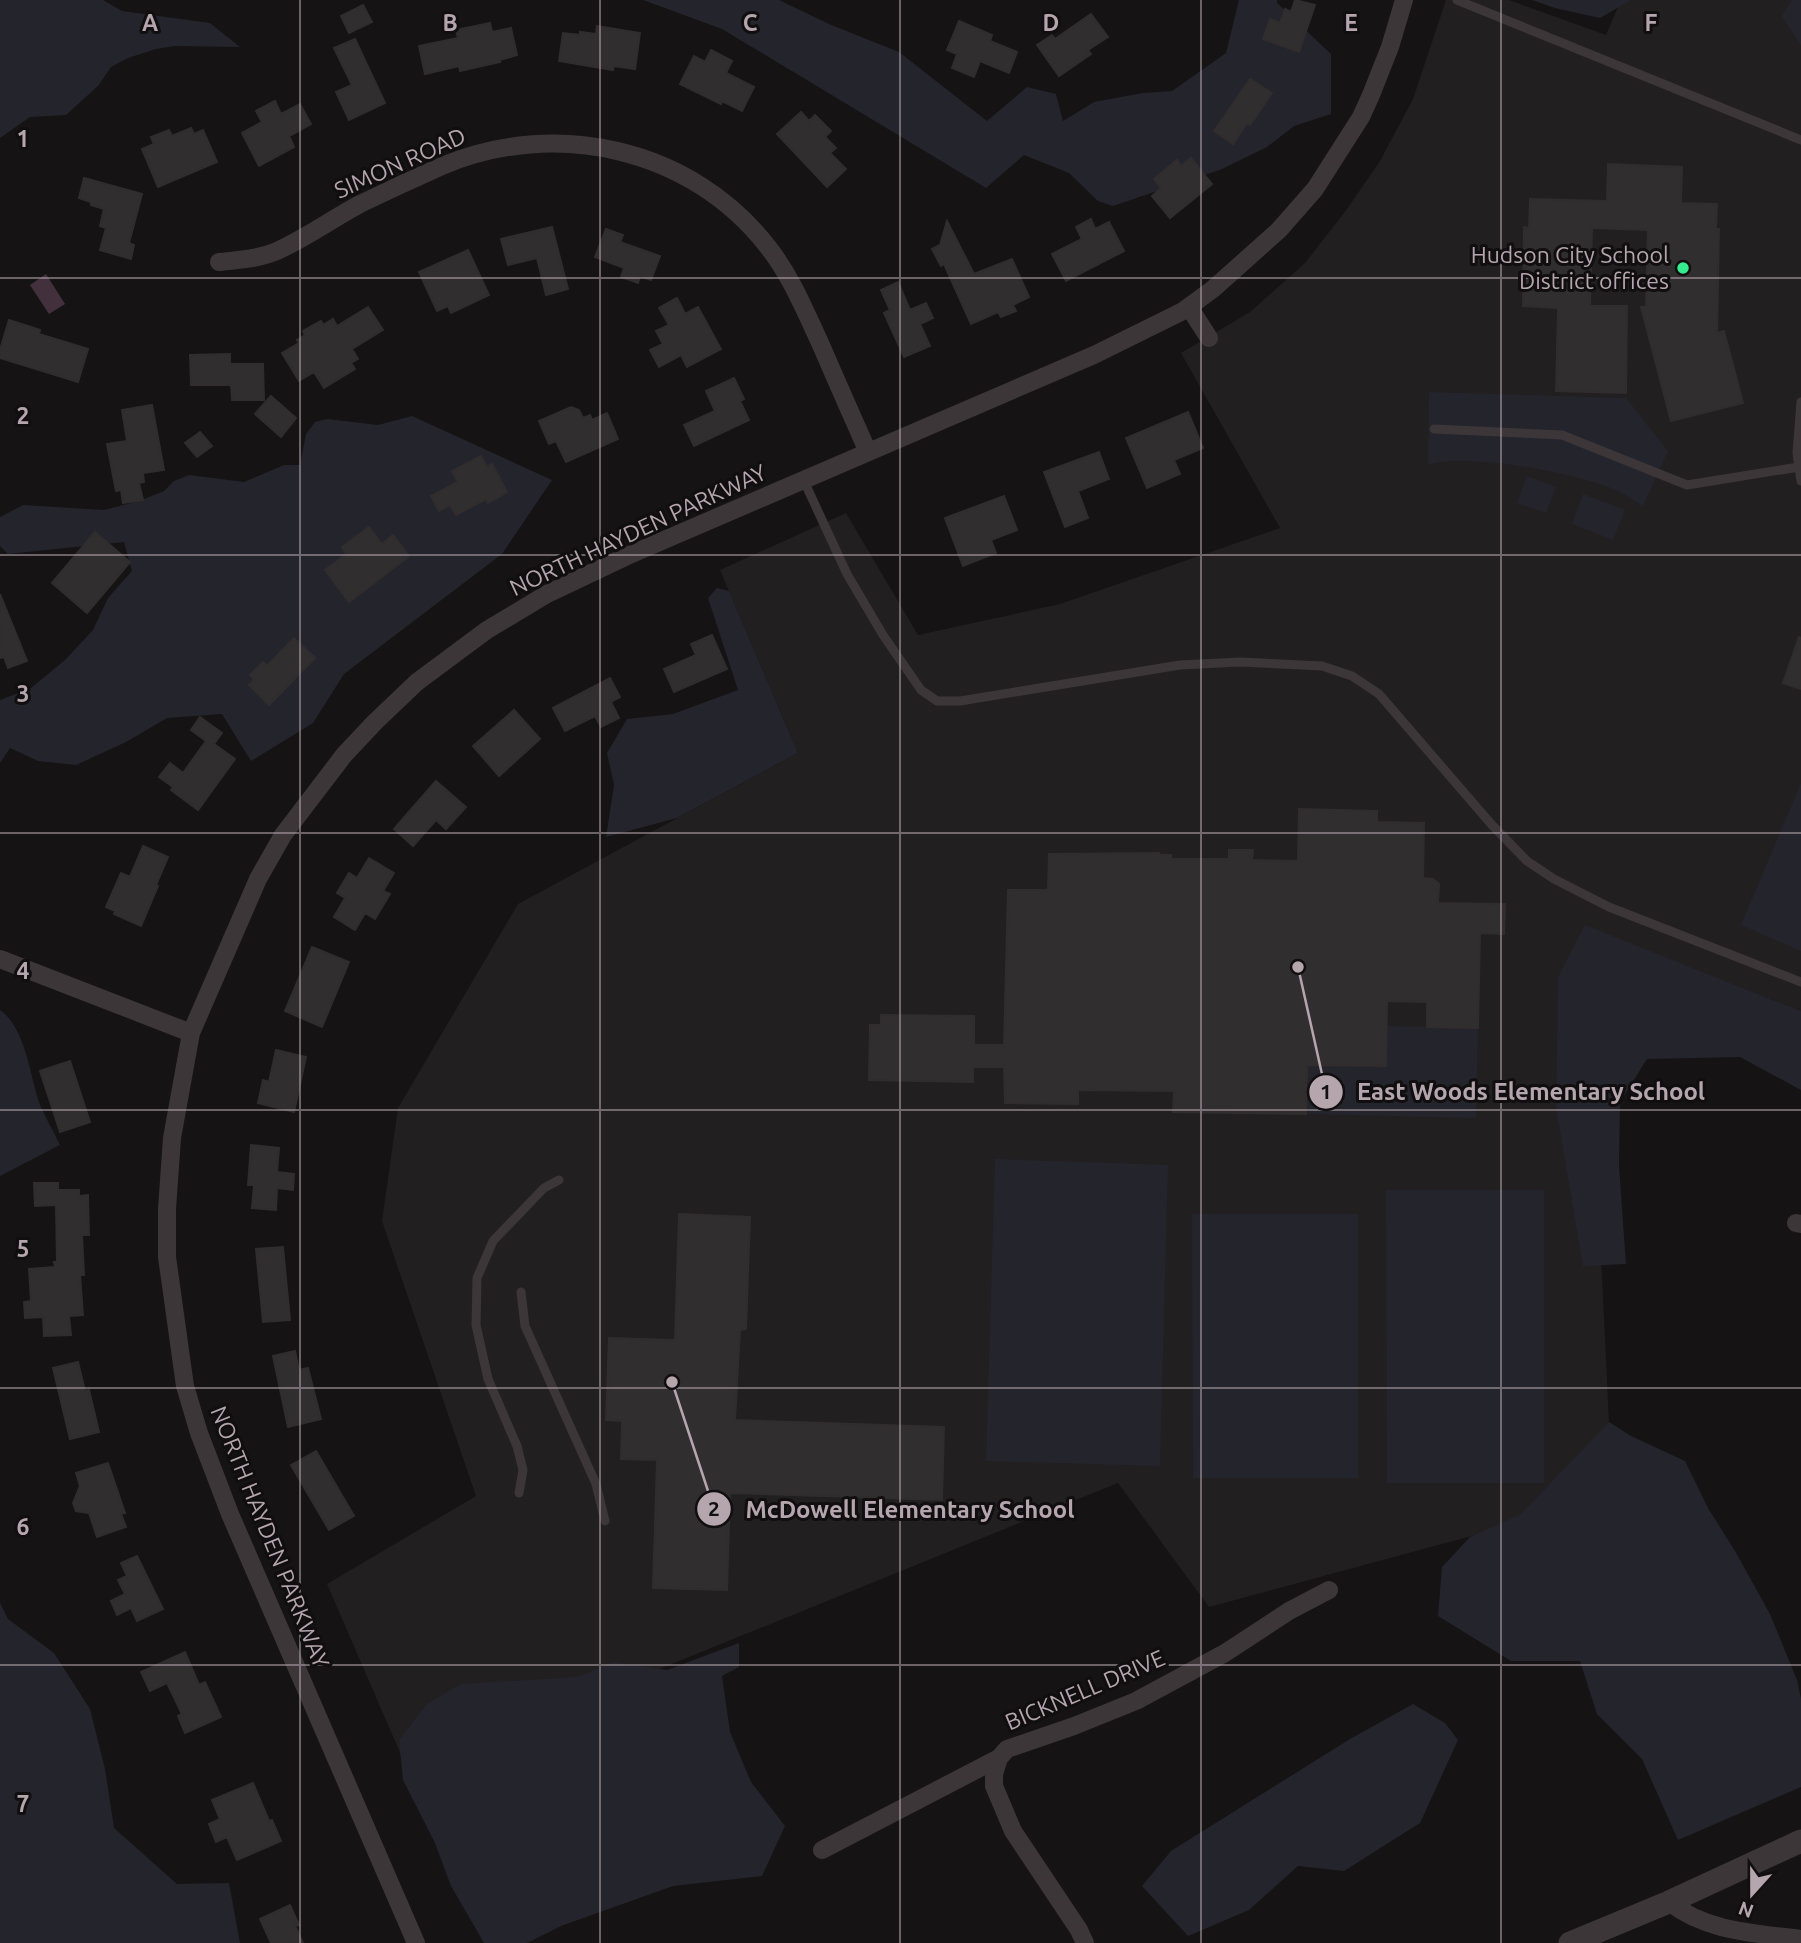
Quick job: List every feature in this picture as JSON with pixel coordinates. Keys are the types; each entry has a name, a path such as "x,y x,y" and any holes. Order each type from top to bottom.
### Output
{"street":[{"name":"NORTH HAYDEN PARKWAY","path":"416,1943 232,1520 199,1433 185,1385 167,1257 172,1138 191,1033 258,879 283,835 344,755 374,722 417,682 483,632 547,594 627,556 1094,355 1189,307 1213,289 1279,230 1314,189 1366,106 1390,47 1404,0"},
{"name":"SIMON ROAD","path":"219,262 250,259 277,251 361,204 444,165 480,153 537,143 607,148 643,157 696,181 730,206 768,246 796,290 868,452"},
{"path":"1189,307 1209,338"},
{"path":"0,959 191,1033"},
{"name":"BICKNELL DRIVE","path":"822,1850 999,1758 1007,1749 1136,1701 1225,1653 1289,1611 1329,1590"},
{"path":"999,1758 994,1774 994,1786 1013,1831 1085,1943"},
{"path":"1570,1943 1669,1902 1801,1841"},
{"path":"1669,1902 1695,1920 1720,1928 1801,1939"}],"lane":[{"path":"1457,0 1801,140"},
{"path":"1801,402 1797,453 1801,481"},
{"path":"1434,429 1562,435 1687,485 1799,467"},
{"path":"804,481 847,574 883,635 921,690 937,701 960,701 1180,665 1240,662 1322,666 1352,676 1379,694 1501,834 1527,861 1554,879 1609,906 1801,982"},
{"path":"519,1493 523,1470 517,1446 488,1378 476,1325 477,1279 493,1241 544,1188 559,1180"},
{"path":"521,1292 525,1326 596,1484 605,1521"}],"shaded area":[{"path":"0,0 103,0 122,11 210,23 240,47 175,46 128,58 111,67 98,86 66,115 30,117 0,138"},
{"path":"643,0 779,0 829,24 899,52 987,121 1027,87 1056,94 1063,121 1094,102 1172,91 1226,53 1239,0 1277,0 1277,3 1331,54 1331,114 1294,126 1267,147 1222,169 1113,206 1098,201 1069,173 1024,155 986,188 722,29"},
{"path":"1446,0 1509,0 1606,35 1621,0 1801,0 1801,1011 1585,926 1609,1422 1527,1521 1209,1607 1118,1483 408,1771 327,1584 476,1496 382,1221 398,1108 518,904 798,753 720,570 846,513 918,635 1060,604 1280,528 1181,353 1250,312 1305,263 1347,209 1380,161 1413,99"},
{"path":"1532,0 1631,0 1600,18"},
{"path":"1792,0 1801,0 1801,46 1782,16"},
{"path":"46,274 65,304 49,314 30,285"},
{"path":"1429,392 1626,398 1668,451 1643,506 1603,485 1524,466 1468,461 1445,461 1428,465"},
{"path":"412,416 552,480 502,554 344,674 313,723 251,761 222,714 167,718 126,742 76,765 38,761 10,748 0,763 0,700 31,688 65,660 93,630 108,598 132,571 124,542 8,554 0,546 0,517 23,505 104,510 164,491 174,481 189,475 244,482 284,465 300,465 306,434 315,422 327,419 378,425"},
{"path":"1527,476 1556,487 1546,513 1517,503"},
{"path":"1583,494 1625,510 1613,540 1572,524"},
{"path":"717,588 729,591 798,753 677,818 606,837 614,785 607,753 627,719 673,714 738,690 708,598"},
{"path":"1801,783 1801,951 1741,925"},
{"path":"1585,925 1801,1011 1801,1090 1740,1057 1647,1059 1620,1102 1619,1166 1626,1264 1583,1266 1556,1107 1558,977"},
{"path":"0,1010 16,1028 40,1105 60,1145 0,1176"},
{"path":"1387,1026 1478,1028 1476,1118 1306,1114 1307,1065 1386,1066"},
{"path":"995,1159 1168,1165 1160,1466 986,1461"},
{"path":"1386,1190 1544,1190 1544,1483 1387,1483"},
{"path":"1192,1214 1358,1214 1358,1478 1193,1478"},
{"path":"1609,1422 1631,1436 1685,1461 1708,1508 1770,1614 1797,1680 1801,1699 1801,1787 1678,1840 1642,1759 1597,1714 1580,1661 1511,1661 1438,1616 1442,1567 1470,1537 1521,1514"},
{"path":"0,1603 8,1619 54,1653 90,1709 105,1769 114,1828 177,1884 229,1883 240,1943 0,1943"},
{"path":"739,1643 739,1667 722,1676 730,1732 751,1782 785,1826 762,1876 673,1886 561,1926 527,1943 484,1943 451,1886 435,1843 403,1780 399,1740 427,1704 461,1684 578,1677 613,1662 667,1670"},
{"path":"1413,1704 1445,1723 1458,1740 1420,1823 1344,1871 1298,1866 1249,1910 1188,1936 1142,1886 1171,1851 1350,1739"}],"building":[{"path":"1295,0 1315,5 1299,52 1263,39 1270,19 1280,23 1285,9 1291,12"},
{"path":"363,5 372,22 349,33 341,16"},
{"path":"1091,14 1108,37 1088,50 1091,54 1059,76 1037,45 1052,35 1055,39"},
{"path":"959,21 992,35 990,41 1017,52 1009,73 980,61 974,77 952,68 957,54 947,50"},
{"path":"490,23 492,32 511,28 517,55 500,62 460,71 459,66 425,74 419,46 458,38 456,30"},
{"path":"597,26 640,33 635,69 614,66 613,70 559,61 563,33 596,34"},
{"path":"355,39 385,103 349,120 336,92 352,85 334,48"},
{"path":"711,50 732,61 726,73 754,87 742,111 680,84 694,56 705,62"},
{"path":"1250,79 1272,93 1233,144 1214,131"},
{"path":"275,101 281,114 300,104 311,124 289,136 294,147 259,166 242,133 262,122 256,111"},
{"path":"801,112 809,121 815,115 831,131 825,137 836,148 830,153 846,169 827,187 777,134"},
{"path":"191,128 194,134 203,130 217,162 158,187 142,149 154,144 151,137 169,130 172,136"},
{"path":"1191,158 1212,184 1170,218 1152,196 1161,188 1154,179 1177,160 1181,166"},
{"name":"Hudson City School District offices","path":"1608,164 1682,167 1681,203 1717,204 1717,333 1724,331 1743,403 1671,421 1641,307 1646,307 1648,230 1592,228 1590,306 1627,306 1626,393 1556,391 1558,308 1523,306 1524,227 1529,228 1530,199 1607,201"},
{"path":"84,178 142,194 129,243 134,245 131,259 100,250 106,228 100,226 104,209 79,198"},
{"path":"1091,219 1095,229 1109,222 1124,251 1066,281 1052,254 1082,239 1076,227"},
{"path":"947,221 974,274 1012,259 1029,297 1013,305 1016,311 1001,317 998,312 971,324 944,264 941,266 932,249 940,245"},
{"path":"552,227 568,289 546,295 537,258 508,265 501,239"},
{"path":"606,229 623,235 620,242 660,256 651,280 640,276 638,283 621,277 624,268 595,257"},
{"path":"468,250 489,295 451,313 448,306 437,311 419,272"},
{"path":"898,282 910,310 926,303 933,318 920,324 930,346 904,357 884,313 890,310 881,290"},
{"path":"677,298 685,314 698,307 721,349 687,367 681,355 659,367 650,350 663,344 656,331 669,325 659,308"},
{"path":"368,307 383,330 352,349 358,359 351,363 355,369 324,388 314,372 299,381 282,353 299,343 297,340 305,335 303,331 321,321 323,325 333,319 337,326"},
{"path":"9,320 40,330 39,334 88,349 78,382 0,358"},
{"path":"230,354 230,364 263,364 264,400 232,400 231,385 191,385 190,355"},
{"path":"734,378 744,399 740,401 749,420 694,446 684,425 715,411 706,391"},
{"path":"271,396 296,418 281,437 255,414"},
{"path":"152,405 164,470 143,473 144,482 139,483 143,500 123,503 121,490 116,491 107,444 127,441 122,410"},
{"path":"571,407 579,410 583,418 590,415 592,420 607,413 618,439 566,462 556,441 549,444 539,421"},
{"path":"1188,412 1203,448 1174,460 1180,474 1147,488 1126,438"},
{"path":"200,432 212,446 197,457 185,443"},
{"path":"1099,452 1109,479 1078,491 1088,518 1065,527 1044,472"},
{"path":"481,456 487,467 492,464 507,492 488,503 486,499 456,515 450,505 439,511 431,496 458,482 452,471"},
{"path":"1004,496 1017,530 991,540 996,553 963,566 945,518"},
{"path":"369,527 382,544 393,535 409,556 349,602 325,570 346,554 342,547"},
{"path":"95,532 130,562 87,613 52,583"},
{"path":"0,594 27,661 8,668 4,657 0,658"},
{"path":"712,635 727,669 674,692 664,669 696,655 691,644"},
{"path":"1799,637 1801,638 1801,689 1783,683"},
{"path":"294,638 315,658 269,705 249,685 254,680 250,675 263,662 267,666"},
{"path":"610,678 620,697 611,702 619,718 601,727 595,716 565,731 553,708"},
{"path":"514,710 540,739 499,776 473,746"},
{"path":"200,717 222,733 214,744 235,759 198,810 171,790 173,787 159,777 170,763 183,773 206,741 191,730"},
{"path":"436,781 466,807 446,829 436,820 413,846 394,829"},
{"path":"1299,809 1377,811 1377,822 1424,823 1423,878 1433,879 1439,884 1438,903 1505,904 1504,934 1480,933 1478,1028 1427,1027 1427,1002 1387,1001 1386,1066 1307,1065 1306,1114 1173,1112 1174,1091 1078,1090 1078,1104 1005,1103 1004,1067 973,1067 973,1082 869,1080 870,1025 881,1025 881,1015 974,1016 974,1045 1004,1045 1008,890 1048,890 1049,854 1159,853 1171,855 1171,859 1229,859 1229,850 1253,850 1252,860 1298,861"},
{"path":"143,846 168,857 141,926 114,914 115,911 106,907 121,873 130,877"},
{"path":"369,858 394,873 383,891 390,894 375,919 365,913 355,930 334,917 345,898 337,893 349,873 357,878"},
{"path":"312,947 349,962 322,1027 285,1011"},
{"path":"276,1050 306,1057 294,1112 258,1103 263,1080 269,1082"},
{"path":"70,1061 90,1122 60,1132 40,1071"},
{"path":"251,1145 279,1148 277,1172 294,1174 293,1190 277,1188 276,1210 252,1208 254,1185 248,1185"},
{"path":"34,1183 58,1183 58,1190 79,1190 79,1196 88,1195 89,1235 82,1235 84,1275 80,1275 83,1315 69,1316 71,1335 44,1336 43,1317 25,1318 24,1302 31,1301 29,1269 55,1267 54,1262 57,1262 56,1205 35,1206"},
{"path":"679,1214 750,1217 746,1329 740,1330 735,1420 944,1427 942,1500 730,1493 727,1590 653,1588 657,1460 621,1459 622,1421 606,1420 609,1338 675,1340"},
{"path":"283,1247 290,1320 263,1322 256,1249"},
{"path":"295,1351 299,1370 308,1368 321,1419 288,1427 273,1356"},
{"path":"78,1362 85,1391 89,1390 99,1432 70,1439 53,1368"},
{"path":"316,1451 354,1516 329,1530 291,1465"},
{"path":"108,1463 125,1513 121,1514 126,1527 97,1537 89,1513 76,1511 73,1503 80,1486 76,1473"},
{"path":"137,1556 163,1609 137,1621 131,1608 117,1615 111,1601 125,1594 118,1580 127,1576 121,1563"},
{"path":"185,1652 199,1685 205,1682 221,1717 185,1733 178,1716 182,1714 167,1683 150,1691 141,1672"},
{"path":"253,1783 269,1821 272,1820 281,1841 237,1860 227,1837 216,1842 209,1824 220,1819 212,1800"},
{"path":"290,1905 303,1943 271,1943 260,1919"}],"place":[{"name":"Hudson City School District offices","path":"1683,268"},
{"name":"East Woods Elementary School","path":"1298,967"},
{"name":"McDowell Elementary School","path":"672,1382"}]}
